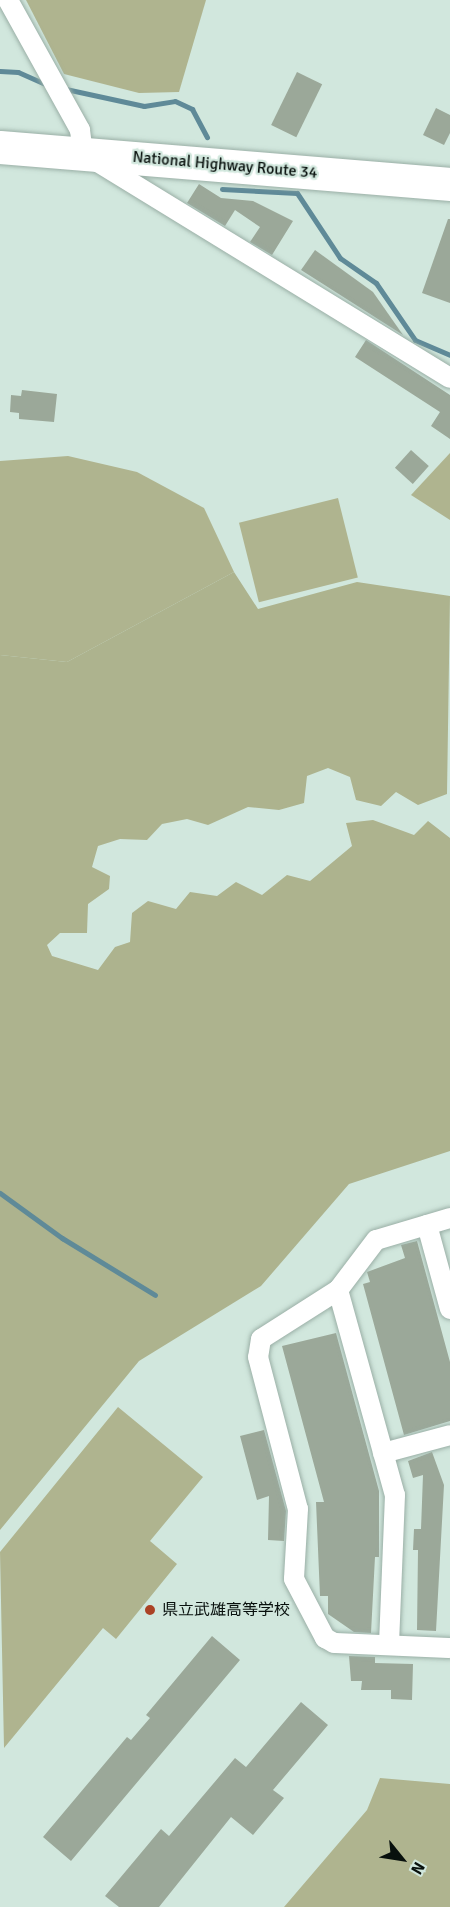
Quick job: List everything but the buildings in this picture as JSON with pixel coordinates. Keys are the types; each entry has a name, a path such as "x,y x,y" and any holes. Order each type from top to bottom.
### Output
{"highway":[{"name":"National Highway Route 34","path":"0,147 450,184"}],"street":[{"path":"8,0 80,130 84,153 450,378"},
{"path":"450,1218 376,1240 338,1290 261,1339 258,1357 298,1509 294,1579 325,1638 334,1643 450,1648"},
{"path":"427,1225 450,1309"},
{"path":"338,1290 395,1495 389,1645"},
{"path":"383,1453 450,1435"}],"green space":[{"path":"26,0 206,0 179,92 139,93 64,74"},
{"path":"450,453 450,520 411,495"},
{"path":"68,456 137,472 204,508 234,572 67,662 0,655 0,461"},
{"path":"338,498 358,578 259,602 239,523"},
{"path":"234,572 258,609 357,582 450,596 447,794 418,805 396,792 381,806 356,800 350,777 328,768 307,776 304,803 279,810 248,807 208,825 187,819 162,824 147,840 120,839 98,846 92,867 110,876 109,889 88,904 87,933 60,933 47,945 52,956 98,970 115,947 130,942 132,913 148,901 176,909 190,892 217,896 236,882 262,895 287,875 310,881 352,846 346,823 373,820 414,835 428,821 450,838 450,1151 349,1184 261,1286 139,1361 0,1530 0,655 67,662"},
{"path":"118,1407 203,1477 150,1541 177,1564 116,1639 103,1628 4,1748 0,1552"},
{"path":"380,1778 450,1784 450,1907 284,1907 367,1810"}],"waterway":[{"path":"0,71 18,72 49,86"},
{"path":"61,88 144,106 175,101 192,109 207,137"},
{"path":"222,189 297,193 340,258 376,283 415,340 450,355"},
{"path":"0,1193 62,1238 155,1295"}],"place":[{"name":"県立武雄高等学校","path":"150,1610"}]}
